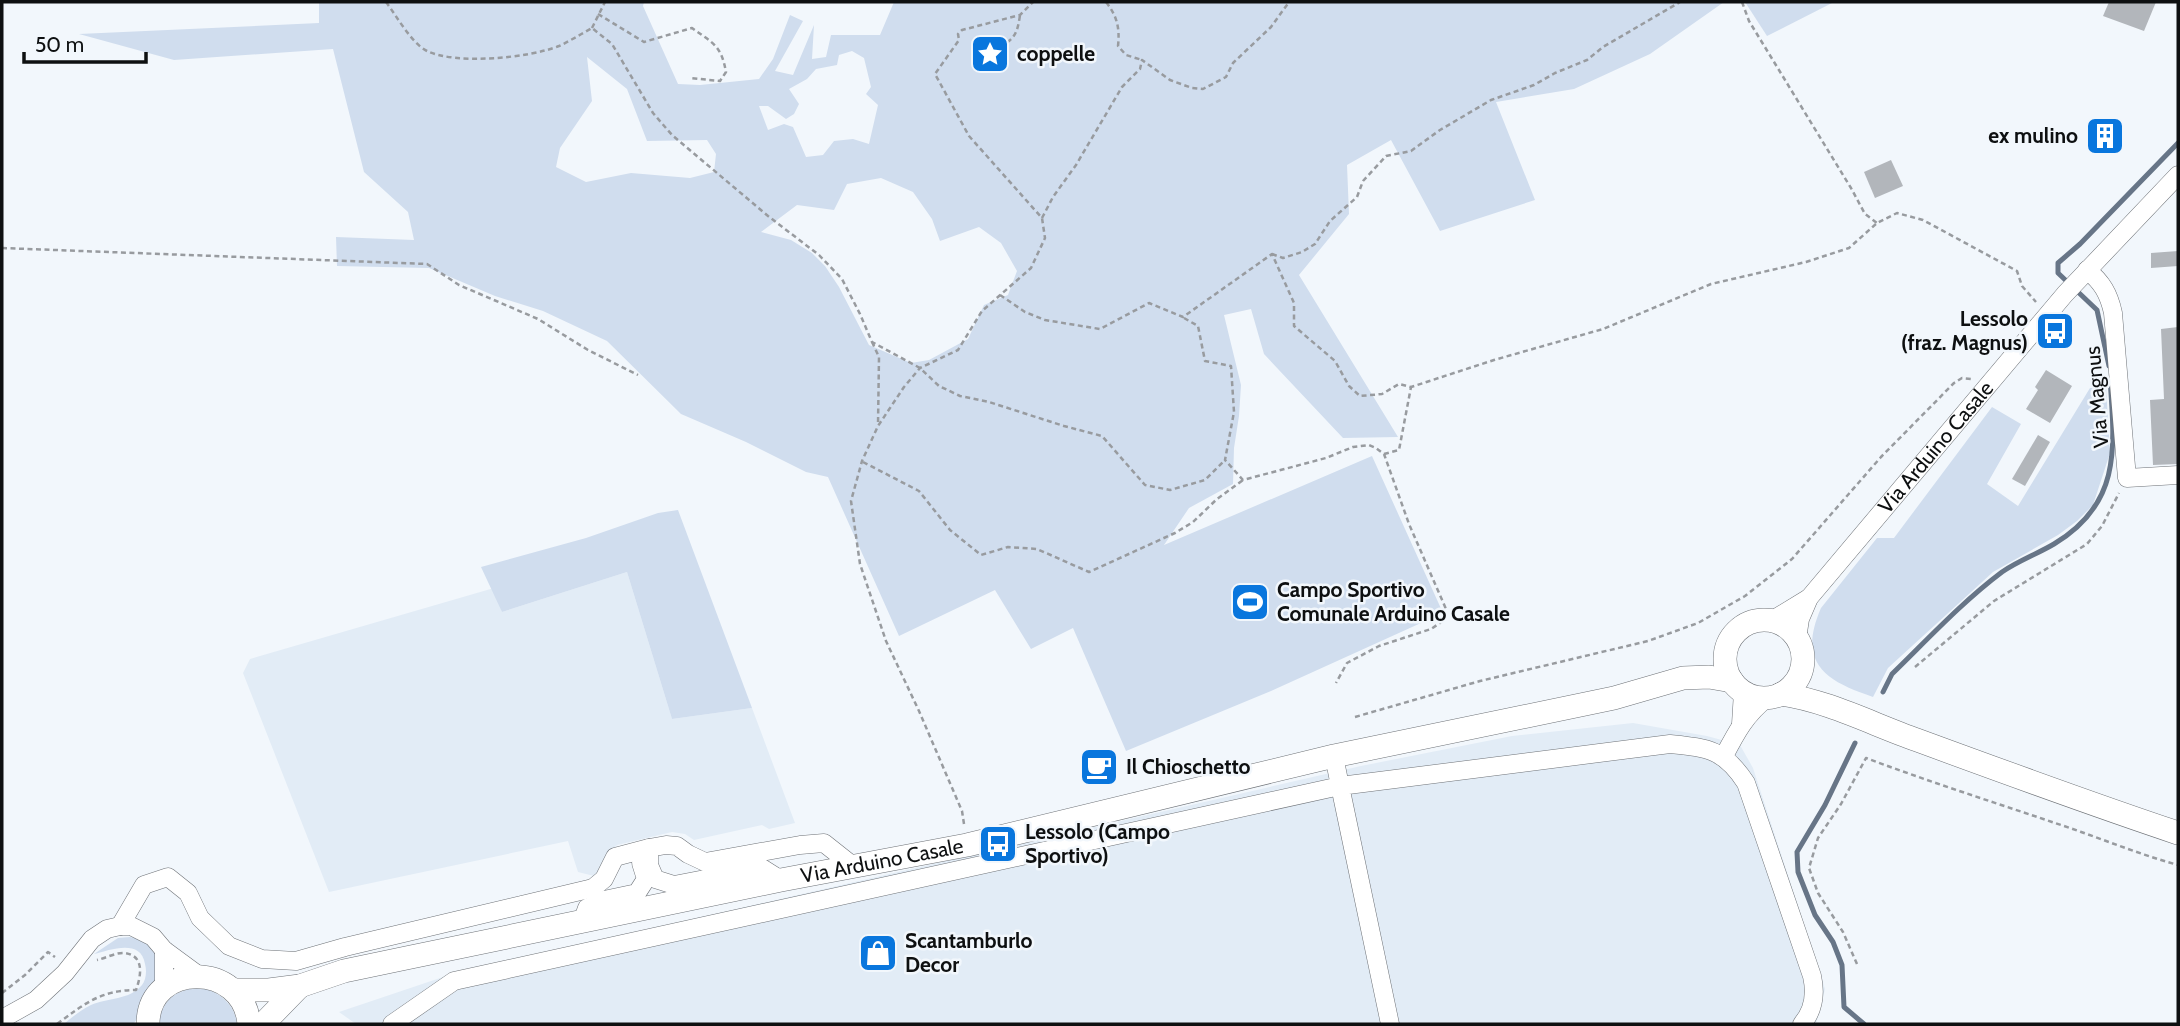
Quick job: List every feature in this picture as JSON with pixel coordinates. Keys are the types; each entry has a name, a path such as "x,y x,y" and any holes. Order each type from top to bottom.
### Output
{"main road":[{"path":"1737,686 1725,661 1733,635 1754,621 1771,621 1782,625 1797,639 1802,656 1799,676 1791,686 1774,696"},
{"path":"1684,678 1727,649"},
{"path":"1799,676 1817,695 1838,709"},
{"path":"1684,678 1709,677 1774,696 1800,697 2178,833"},
{"name":"Via Arduino Casale","path":"300,986 344,971 780,880 967,845 1334,756 1614,698 1684,678"},
{"path":"148,1024 151,1006 164,990 180,979 198,975 234,990 269,990 300,986"},
{"path":"263,1024 300,986"},
{"path":"234,990 246,1010 249,1024"}],"street":[{"name":"Via Arduino Casale","path":"1809,598 2065,294 2178,175"},
{"name":"Via Magnus","path":"2084,273 2098,278 2109,295 2113,313 2127,478"},
{"path":"2127,478 2178,475"},
{"path":"1771,621 1809,598"},
{"path":"1797,639 1800,619 1809,598"},
{"path":"1737,686 1741,724"},
{"path":"1774,696 1751,710 1724,755 1746,783 1812,976 1815,989 1812,1005 1809,1016 1802,1024"},
{"name":"Via Arduino Casale","path":"392,1024 454,981 1340,786 1670,744 1698,747 1724,755"},
{"path":"1334,756 1390,1024"},
{"path":"120,926 144,885 168,877 188,894 200,918 229,946 262,959 296,961 593,888 604,879 615,857 641,850 677,846 688,855 705,862 824,843 853,866"},
{"path":"641,850 655,879 674,885 762,868 780,880"},
{"path":"583,922 587,908 604,900 637,893 646,879 641,850"},
{"path":"2,1019 36,1000 71,965 92,939 107,929 120,926 143,930 164,950 198,975"},
{"path":"164,950 164,990"}],"path":[{"path":"386,2 411,36 426,51 459,59 497,58 557,46 592,28 605,2"},
{"path":"967,845 962,811 886,641 860,564 851,501 862,461 878,426 904,387 920,368 958,350 982,312 1031,268 1045,238 1042,218 969,136 935,74 959,40 958,34 962,30 1020,15 1033,2"},
{"path":"1106,2 1116,15 1118,46 1126,55 1142,60 1170,80 1203,89 1226,77 1233,63 1270,27 1289,2"},
{"path":"1272,254 1283,258 1302,252 1315,243 1330,221 1357,197 1363,181 1386,156 1411,151 1440,130 1491,100 1534,85 1587,60 1603,47 1680,2"},
{"path":"1742,2 1749,21 1852,188 1865,214 1877,223"},
{"path":"598,14 644,42 692,28 722,53 726,72 720,80 690,78"},
{"path":"992,50 1009,43 1018,31 1020,15"},
{"path":"592,28 611,44 653,113 672,135 819,255 842,279 879,358 878,426"},
{"path":"1042,218 1122,87 1140,68 1142,60"},
{"path":"1272,254 1294,303 1294,326 1335,362 1349,386 1360,396 1382,394 1399,383 1411,387 1603,329 1711,284 1806,262 1849,248 1877,223 1897,213 1923,220 2017,271 2022,286 2047,315"},
{"path":"2,248 427,264 459,285 538,319 588,350 638,375"},
{"path":"1183,317 1272,254"},
{"path":"872,342 920,368 939,386 960,396 1102,436 1145,485 1170,489 1205,480 1225,460 1234,412 1231,366 1205,361 1198,326 1149,303 1100,329 1045,320 1025,312 1000,295"},
{"path":"1355,717 1480,681 1648,641 1698,623 1745,596 1792,559 1881,457 1954,383 1962,378 1971,379 1987,387"},
{"path":"1384,454 1399,450 1411,387"},
{"path":"862,461 919,491 950,530 981,555 1008,547 1037,549 1089,572 1175,533 1193,522 1217,499 1243,481 1326,458 1353,447 1368,445 1384,454 1409,524 1446,609 1440,622 1431,629 1379,646 1347,663 1336,683"},
{"path":"1225,460 1243,481"},
{"path":"1915,667 1994,601 2087,544 2102,526 2127,478"},
{"path":"1857,964 1843,932 1818,893 1809,868 1818,838 1866,758 2178,865"},
{"path":"2,993 48,953 71,965 123,953 135,957 141,965 141,977 136,990 119,990 88,1000 57,1024"}],"shaded area":[{"path":"319,2 644,2 643,6 678,84 700,85 759,79 773,59 790,15 803,21 775,71 793,75 814,25 812,59 826,57 831,35 880,35 894,2 1724,2 1650,54 1574,89 1496,102 1535,200 1440,231 1391,140 1347,165 1349,214 1299,275 1398,437 1343,438 1264,354 1251,309 1224,315 1241,385 1233,484 1189,508 1164,545 1372,456 1443,613 1271,691 1126,751 1073,628 1031,649 995,590 899,636 828,477 806,472 681,414 607,341 543,311 495,296 429,268 337,266 336,237 414,240 408,212 364,172 333,49 174,60 79,34 319,23","holes":["852,51 864,58 871,87 866,94 878,105 869,144 853,139 834,141 823,155 806,157 793,127 784,124 768,130 759,106 768,106 786,119 794,114 799,104 789,89 807,79 816,69 837,65 839,55","587,57 627,89 647,141 707,140 716,154 714,172 690,178 631,173 586,182 556,167 560,148 592,101","881,178 913,192 932,219 940,241 979,227 1001,243 1017,271 1008,295 984,305 968,339 929,360 911,363 869,345 825,266 812,253 791,240 761,232 797,205 834,210 847,184"]},
{"path":"1745,2 1834,2 1767,36"},
{"path":"2106,387 2110,453 2093,505 2058,535 1993,572 1888,668 1873,697 1829,676 1814,656 1812,643 1821,608 1877,538 1894,538 1992,407 2021,424 1987,484 2018,506 2090,388"},
{"path":"678,510 752,708 672,719 627,572 502,612 481,567 586,538 658,513"},
{"path":"627,572 672,719 752,708 795,823 769,829 762,825 694,840 685,834 672,832 617,845 610,852 600,873 594,876 578,872 568,841 329,892 243,673 250,659 494,588 502,612"},
{"path":"1633,723 1707,736 1740,745 1753,768 1825,989 1816,1024 356,1024 339,1012 449,975 1361,766 1512,736"},
{"path":"130,937 145,942 154,950 157,961 153,986 135,1022 64,1024 91,1005 125,996 142,985 146,967 138,951 124,948 94,954 118,938"},
{"path":"201,987 225,1000 233,1010 237,1024 158,1024 167,1001 178,993"}],"building":[{"path":"2109,2 2156,2 2144,31 2103,16"},
{"name":"ex mulino","path":"2095,122 2120,128 2114,150 2090,144"},
{"path":"1891,160 1903,186 1875,198 1864,172"},
{"path":"2178,251 2178,266 2151,268 2151,253"},
{"path":"2178,327 2178,464 2153,465 2150,400 2164,399 2161,329"},
{"path":"2046,370 2072,386 2050,423 2026,409"},
{"path":"2038,435 2050,442 2025,486 2012,479"}],"waterway":[{"path":"2109,366 2097,310 2058,273 2058,263 2080,244 2178,143"},
{"path":"1883,692 1892,674 1973,596 2008,568 2054,544 2076,528 2092,511 2109,473 2113,429 2110,379"},
{"path":"1855,743 1825,805 1797,852 1798,872 1815,915 1833,942 1842,965 1844,1007 1864,1024"}],"place":[{"name":"coppelle","path":"990,54"},
{"name":"ex mulino","path":"2105,136"},
{"name":"Lessolo (fraz. Magnus)","path":"2055,331"},
{"name":"Campo Sportivo Comunale Arduino Casale","path":"1250,602"},
{"name":"Il Chioschetto","path":"1099,767"},
{"name":"Lessolo (Campo Sportivo)","path":"998,844"},
{"name":"Scantamburlo Decor","path":"878,953"}]}
